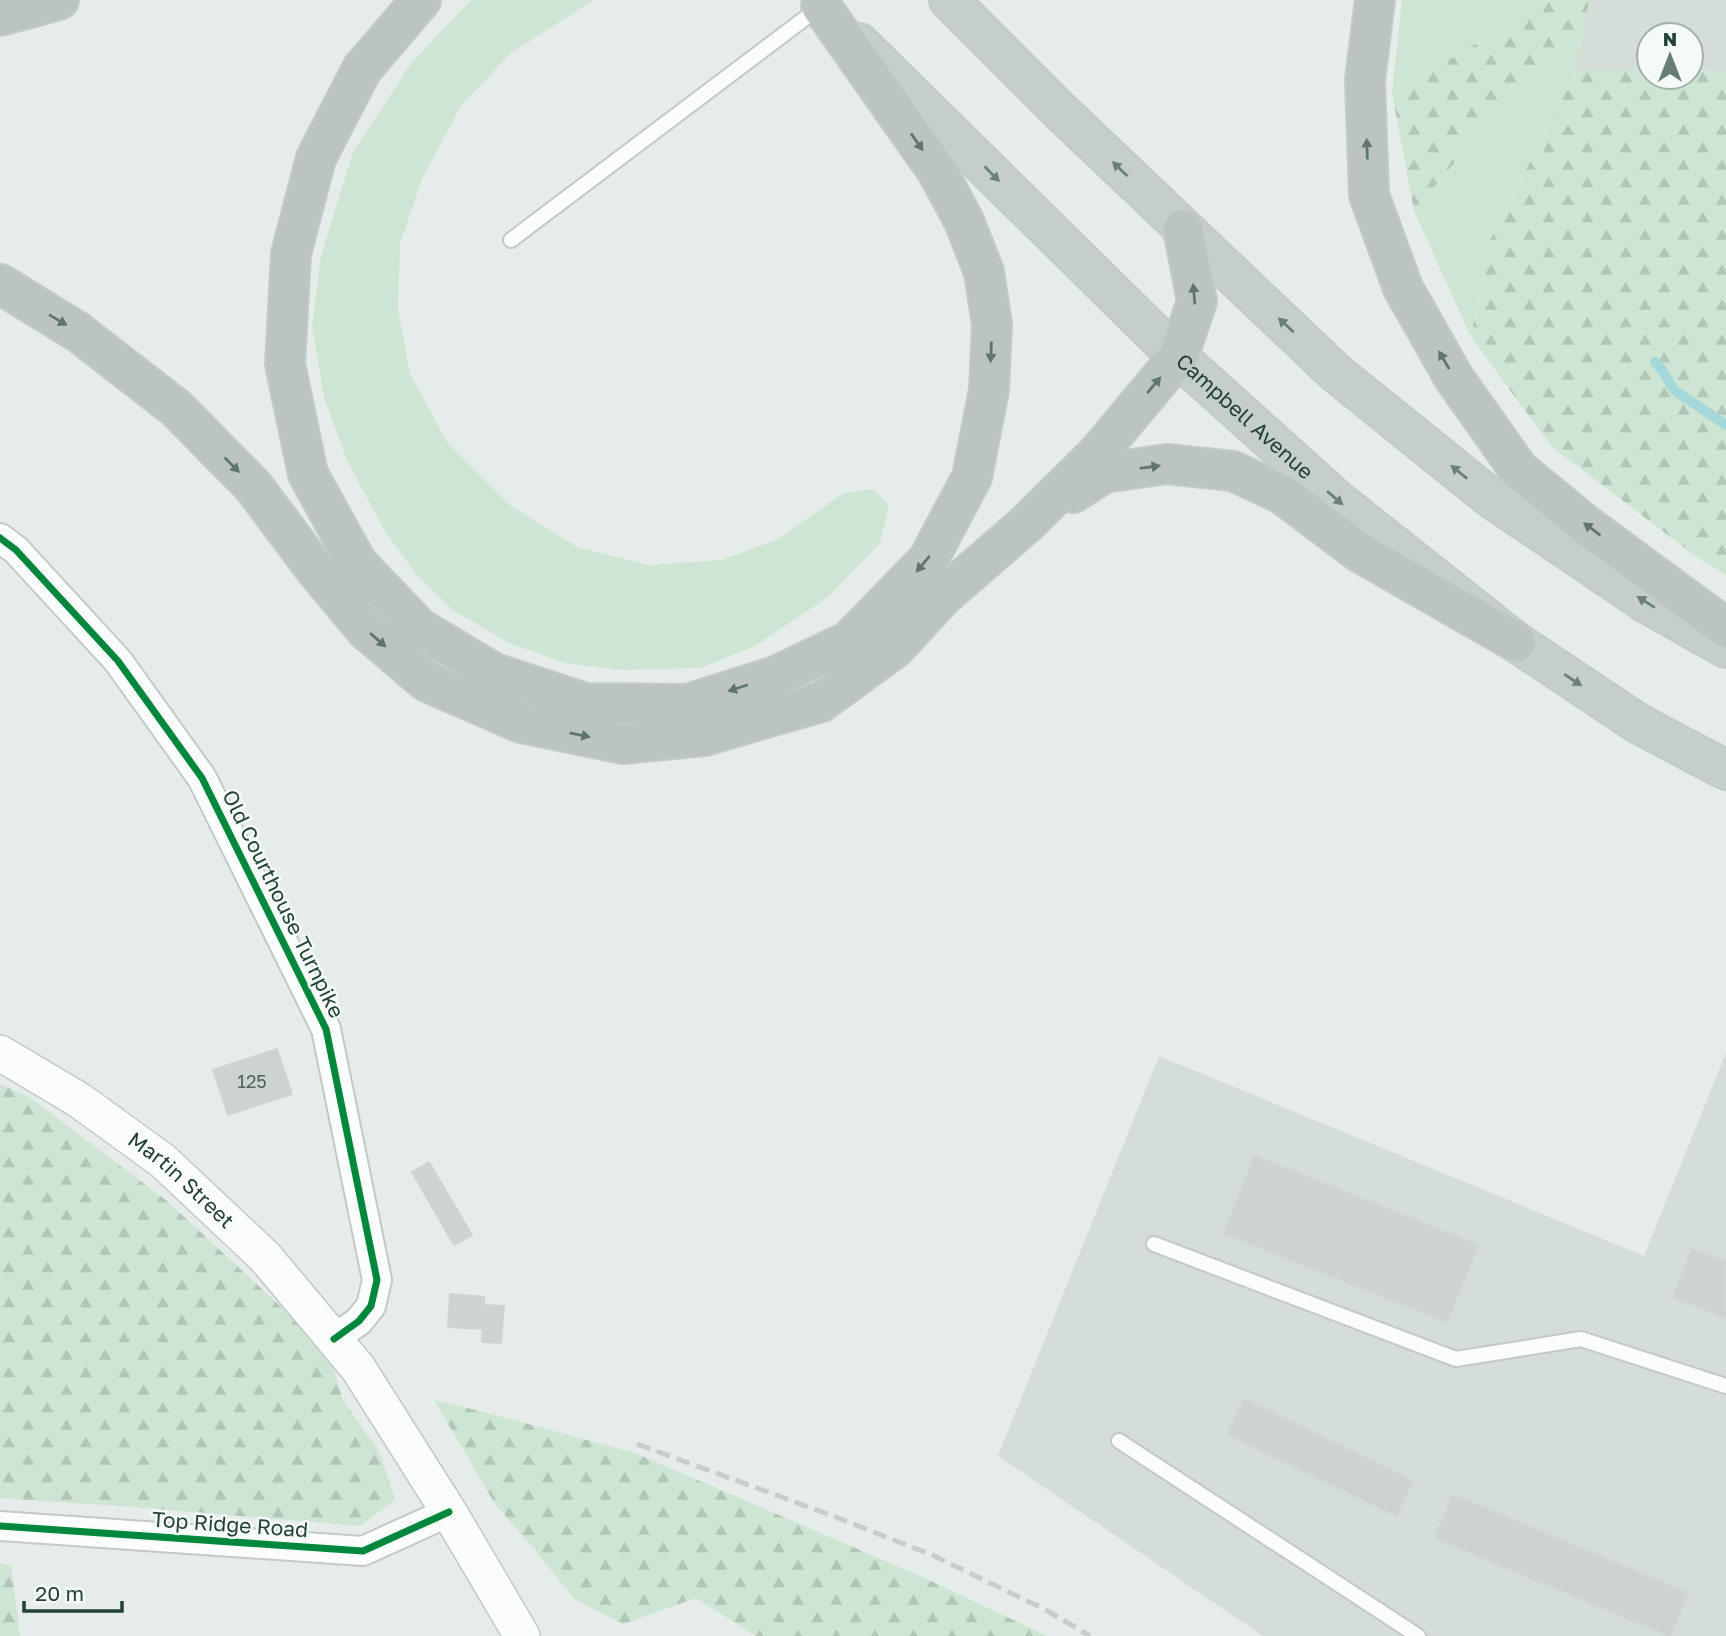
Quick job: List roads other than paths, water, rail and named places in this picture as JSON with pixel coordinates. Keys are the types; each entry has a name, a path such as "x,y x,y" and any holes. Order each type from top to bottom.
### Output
{"highway":[{"path":"0,16 60,0"},
{"path":"421,0 362,69 316,158 291,254 285,364 308,474 357,563 419,628 494,673 585,703 636,704 687,704 776,676 849,641 928,560 972,477 989,390 992,325 984,272 964,221 937,171 818,3"},
{"path":"949,0 1060,111 1336,373 1491,498 1648,604 1726,648"},
{"path":"1375,0 1365,80 1369,195 1403,288 1454,378 1519,470 1586,525 1726,628"},
{"name":"Campbell Avenue","path":"818,3 1178,357 1338,501 1516,642 1639,723 1726,770"},
{"path":"0,284 78,332 176,408 253,486 315,569 366,630 427,682 521,723 623,744 704,736 821,702 895,648 942,597 1024,525 1098,453 1178,357 1197,301 1183,229"},
{"path":"1024,525 1104,473 1167,464 1233,471 1282,494 1359,552 1516,642"}],"street":[{"name":"Old Courthouse Turnpike","path":"0,538 16,550 118,661 202,778 326,1029 377,1280 371,1306 359,1321 334,1339"},
{"name":"Martin Street","path":"0,1053 79,1100 163,1161 265,1257 358,1368 449,1512 522,1636"},
{"name":"Top Ridge Road","path":"0,1526 363,1551 449,1512"}],"lane":[{"path":"511,240 818,3"},
{"path":"1154,1244 1456,1359 1581,1339 1726,1386"},
{"path":"1119,1441 1418,1636"}],"waterway":[{"path":"1655,362 1674,390 1726,425"}],"railway":[{"path":"637,1444 932,1555 1046,1610 1090,1636"}]}
